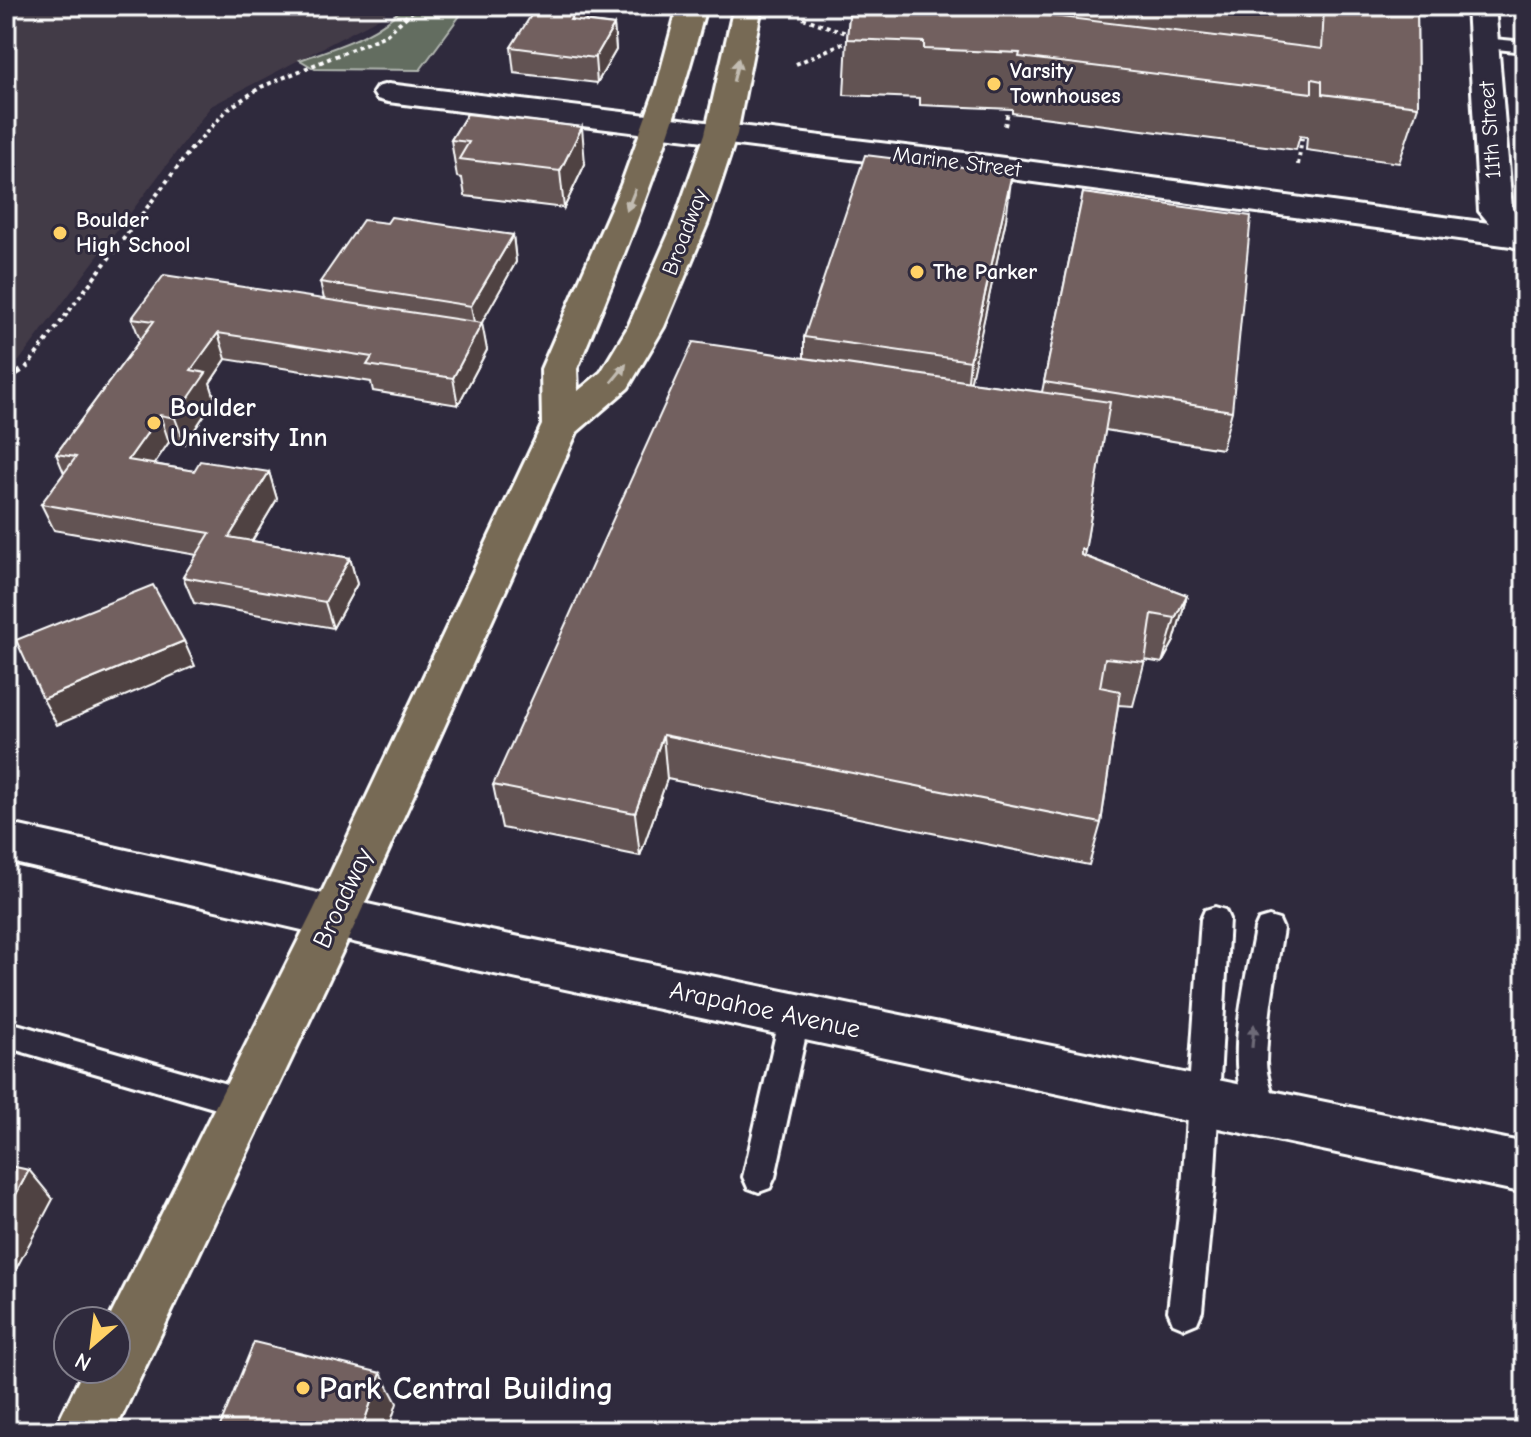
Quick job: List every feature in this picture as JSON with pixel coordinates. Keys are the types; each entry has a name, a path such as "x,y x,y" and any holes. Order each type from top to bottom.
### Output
{"main road":[{"name":"Broadway","path":"561,425 559,369 627,210 658,127 684,44 692,6"},
{"name":"Broadway","path":"132,1333 335,916 561,425 615,380 632,357 691,222 721,134 748,6"},
{"name":"Broadway","path":"84,1431 107,1385"}],"street":[{"name":"11th Street","path":"1481,6 1496,211 1524,239"},
{"name":"Marine Street","path":"388,93 989,166 1524,239"},
{"name":"Arapahoe Avenue","path":"6,842 795,1016 1525,1168"}],"lane":[{"path":"1483,43 1525,47"},
{"path":"1185,1311 1198,1188 1201,1101 1215,919"},
{"path":"1261,1113 1251,1067 1252,1033 1269,929"},
{"path":"759,1177 795,1016"},
{"path":"6,1034 244,1103"}],"path":[{"path":"6,380 30,366 200,138 242,98 287,75 379,38 409,21 418,6"},
{"path":"796,64 861,38 803,18"},
{"path":"1006,124 1008,111"},
{"path":"1298,165 1302,138"}],"shaded area":[{"name":"Boulder High School","path":"6,6 389,6 383,16 211,106 19,361 6,367"}],"green space":[{"path":"404,6 467,6 420,70 315,69 300,60 369,33"}],"building":[{"path":"537,6 578,6 570,20 614,25 595,58 511,47"},
{"path":"850,6 1046,6 1044,15 1322,49 1324,6 1417,6 1418,106 1322,94 1322,81 1312,79 1312,93 1019,57 1020,53 924,49 924,42 847,39"},
{"path":"1221,6 1310,6 1309,17"},
{"path":"467,114 582,127 560,171 459,159 469,142 451,140"},
{"name":"The Parker","path":"865,155 1012,173 970,361 804,337"},
{"path":"1083,193 1251,216 1232,411 1044,382"},
{"path":"391,217 513,235 471,306 320,282 363,220 387,223"},
{"path":"164,275 482,323 453,378 367,365 372,357 218,333 191,370 206,373 175,418 160,415 128,460 194,471 200,461 269,472 229,537 350,558 325,602 183,577 210,533 41,504 76,457 56,454 154,321 132,318"},
{"path":"693,342 1110,402 1085,551 1081,549 1081,555 1187,595 1175,618 1152,614 1145,662 1105,658 1100,687 1120,691 1101,823 663,735 635,813 493,785"},
{"path":"153,585 184,641 43,699 16,640"},
{"path":"6,1165 29,1170 6,1213"},
{"path":"254,1342 381,1373 361,1431 218,1431"}],"place":[{"name":"Varsity Townhouses","path":"994,84"},
{"name":"Boulder High School","path":"60,233"},
{"name":"The Parker","path":"917,272"},
{"name":"Boulder University Inn","path":"154,423"},
{"name":"Park Central Building","path":"303,1388"}]}
